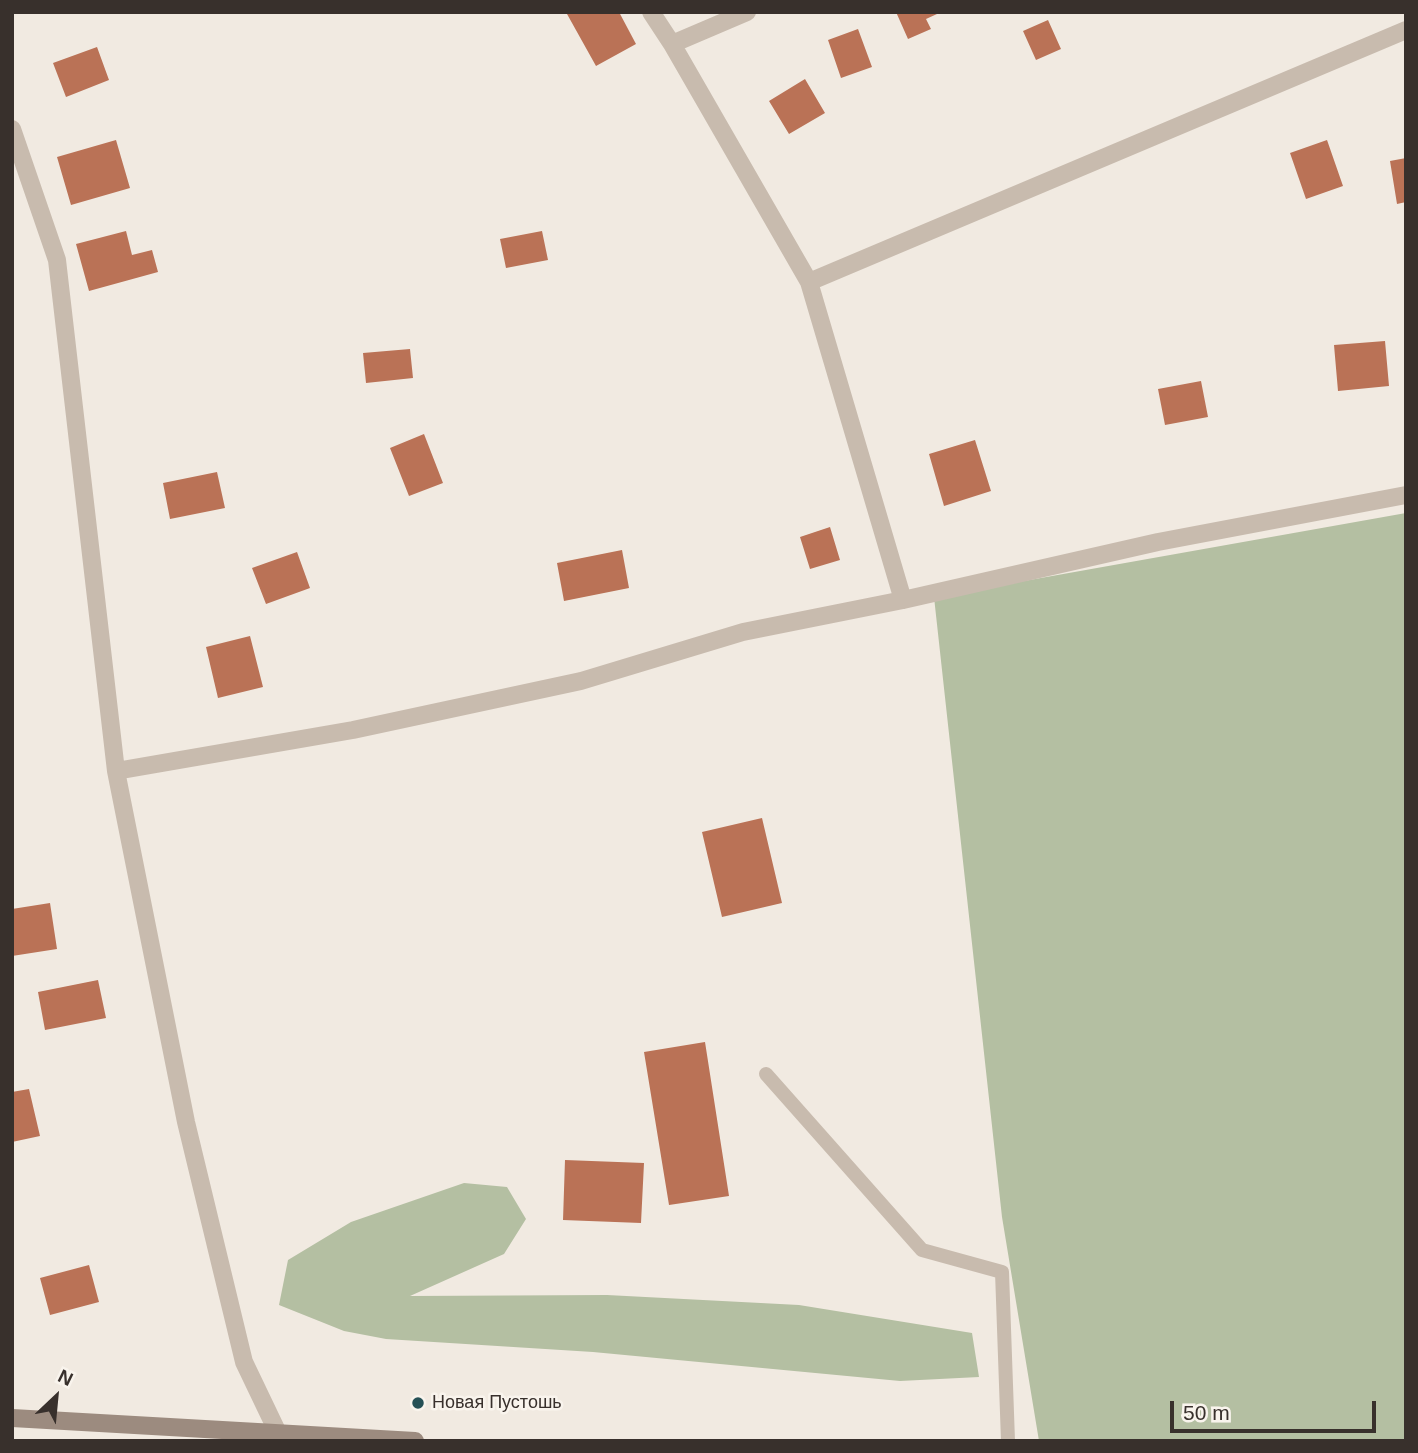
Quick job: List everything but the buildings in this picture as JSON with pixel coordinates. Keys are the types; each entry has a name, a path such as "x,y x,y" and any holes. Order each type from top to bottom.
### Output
{"street":[{"path":"651,12 809,282 903,600"},
{"path":"672,44 747,12"},
{"path":"809,282 1406,30"},
{"path":"12,129 57,260 116,771 186,1122 244,1362 280,1436"},
{"path":"116,771 353,730 568,684 743,632 903,600 1158,542 1406,495"},
{"path":"12,1418 280,1436 415,1441"}],"lane":[{"path":"766,1074 922,1251 1002,1272 1008,1441"}],"green space":[{"path":"1406,513 1406,1441 1039,1441 1002,1217 934,597"},
{"path":"464,1183 507,1187 526,1219 504,1254 410,1296 607,1295 799,1305 972,1333 979,1377 900,1381 593,1352 386,1339 344,1331 279,1305 288,1260 351,1222"}],"place":[{"name":"Новая Пустошь","path":"418,1403"}]}
